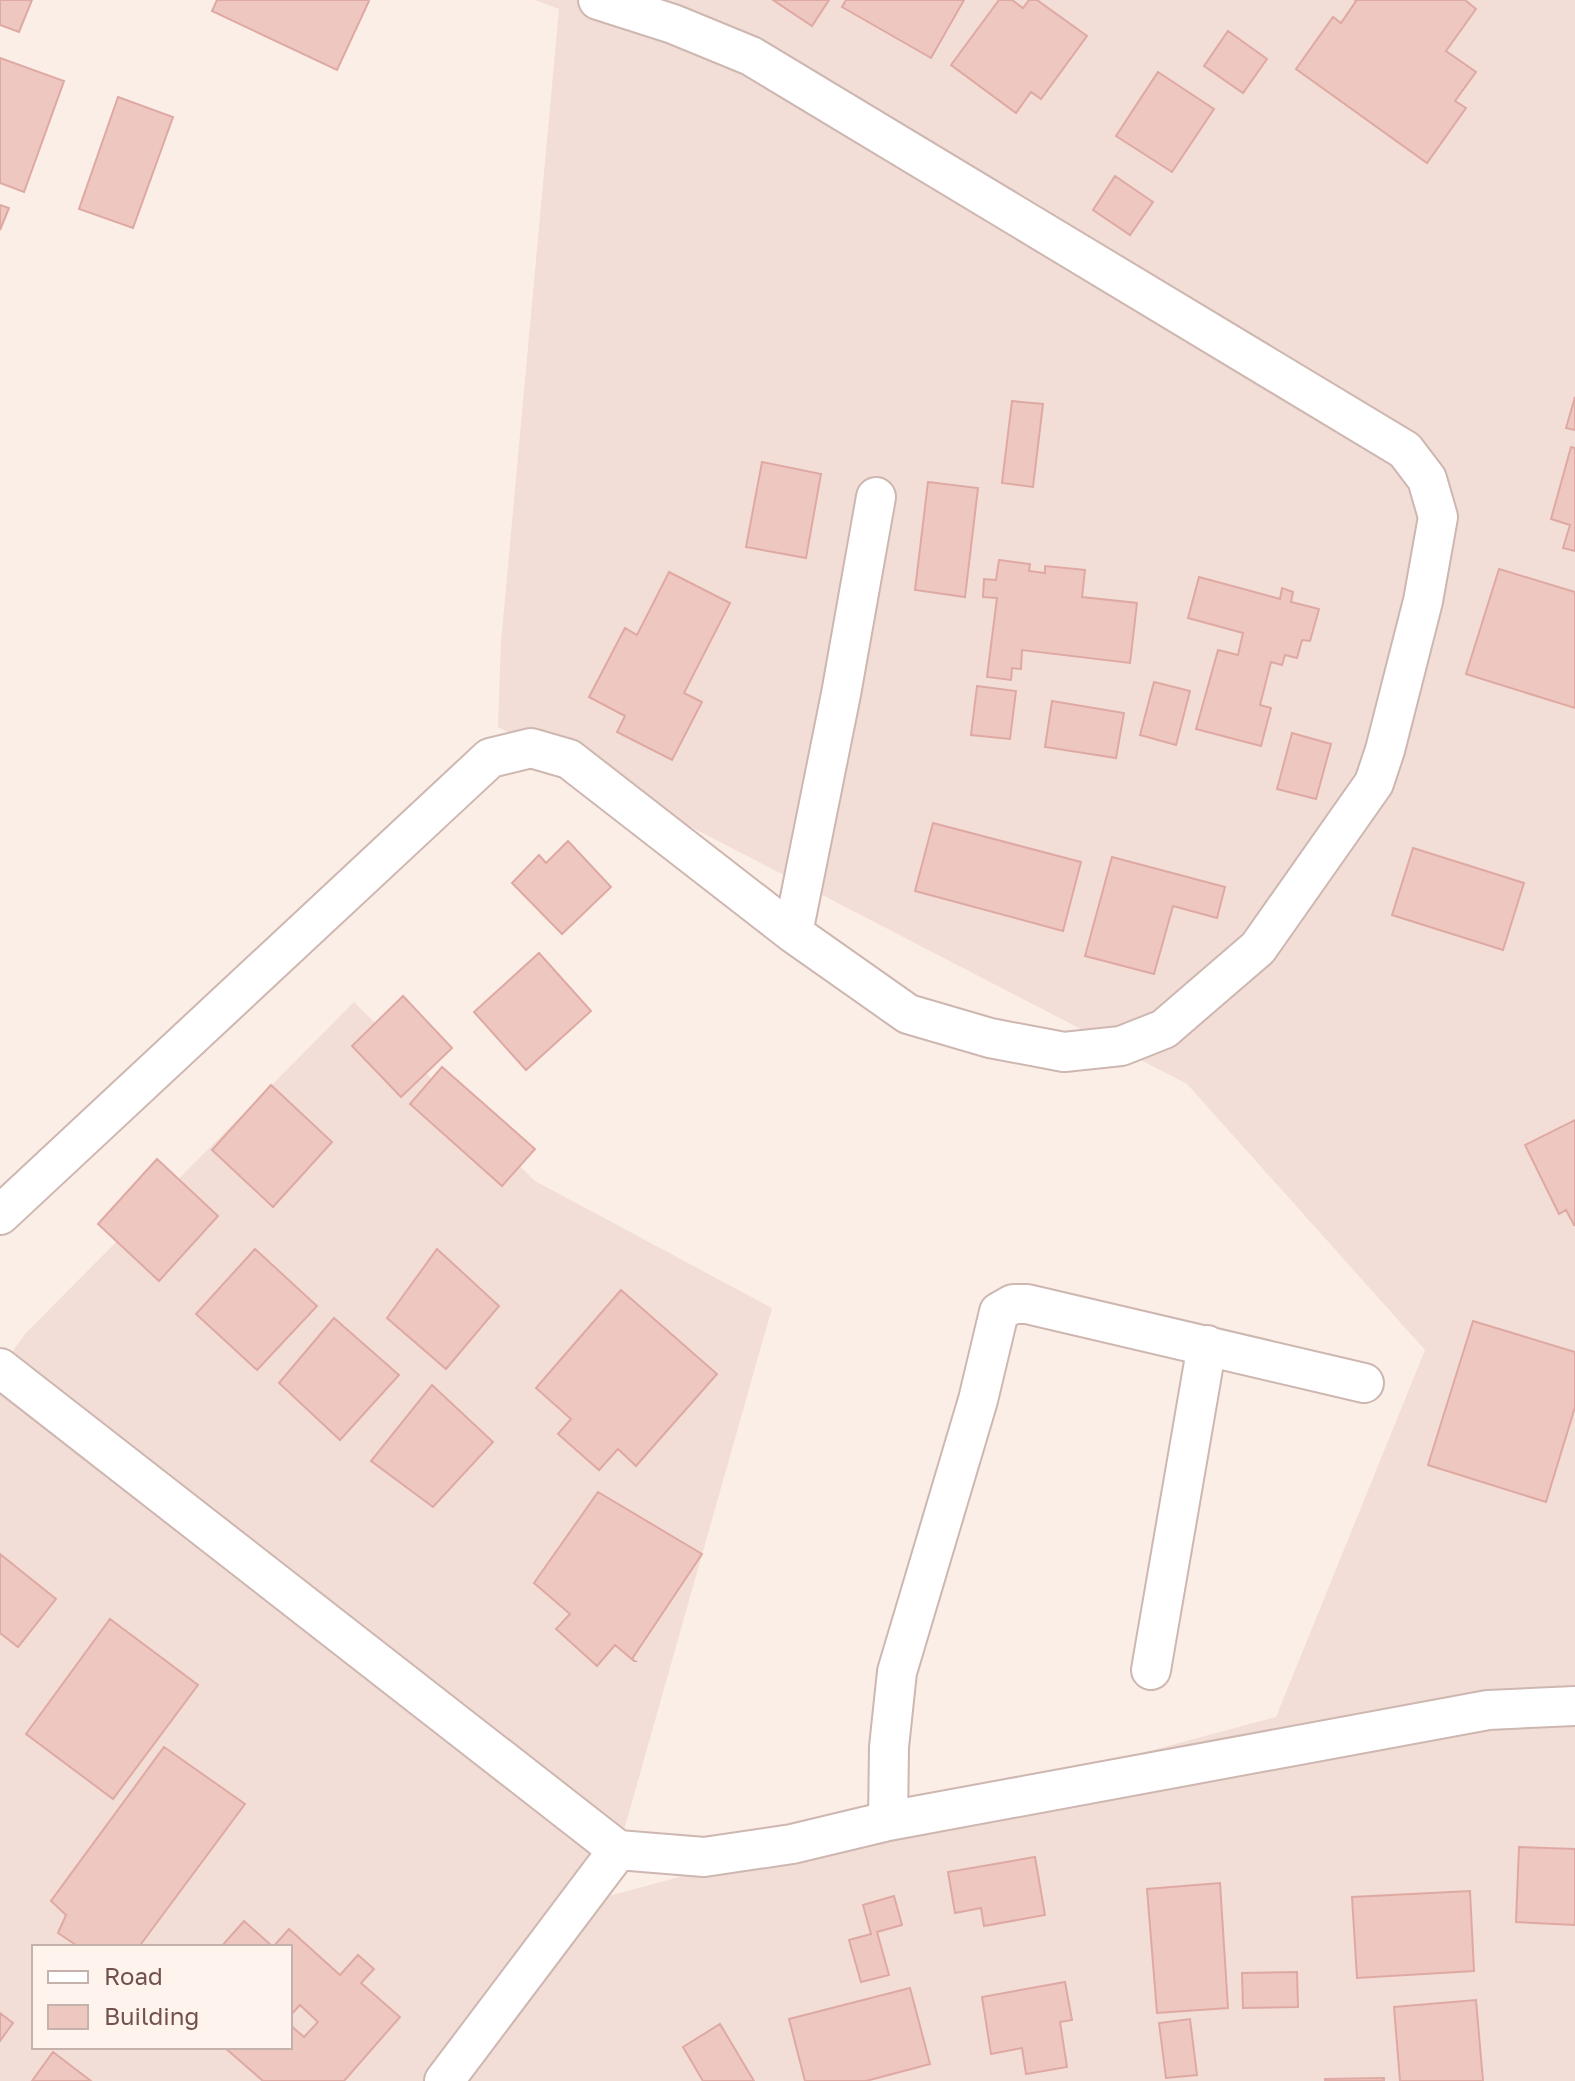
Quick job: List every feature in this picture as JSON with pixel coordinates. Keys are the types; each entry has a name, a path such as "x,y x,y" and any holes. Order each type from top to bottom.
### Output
{"street":[{"path":"0,1215 490,758 531,748 569,759 793,933 908,1014 990,1038 1064,1052 1121,1046 1164,1029 1258,948 1374,783 1423,601 1438,517 1427,479 1405,450 751,56 673,24 598,0"},
{"path":"793,933 841,694 876,497"},
{"path":"888,1821 889,1747 897,1672 978,1400 999,1312 1013,1304 1027,1304 1364,1383"},
{"path":"1151,1670 1207,1345"},
{"path":"0,1368 618,1850 704,1857 792,1844 888,1821 1488,1710 1575,1706"},
{"path":"444,2081 618,1850"}],"shaded area":[{"path":"535,0 1575,0 1575,2081 0,2081 0,1368 26,1333 354,1002 535,1181 772,1308 605,1897 1276,1717 1425,1350 1187,1084 498,727 501,642 559,9"}],"building":[{"path":"0,0 32,0 19,32 0,25"},
{"path":"217,0 369,1 337,70 212,11"},
{"path":"773,0 829,0 812,26"},
{"path":"846,0 964,0 931,58 842,7"},
{"path":"999,0 1012,0 1023,8 1029,0 1037,0 1087,36 1041,99 1031,92 1016,113 951,65"},
{"path":"1355,0 1465,0 1476,9 1446,51 1476,72 1455,101 1466,108 1427,163 1296,69 1333,17 1341,23"},
{"path":"1228,31 1267,59 1243,93 1204,66"},
{"path":"0,58 64,81 24,192 0,183"},
{"path":"1158,72 1214,109 1172,172 1116,136"},
{"path":"118,97 173,117 133,228 79,209"},
{"path":"1115,176 1153,202 1130,235 1093,210"},
{"path":"0,205 9,208 0,230"},
{"path":"1575,397 1575,430 1566,428"},
{"path":"1012,401 1043,404 1033,487 1002,483"},
{"path":"1571,447 1575,448 1575,551 1563,548 1570,525 1551,519"},
{"path":"762,462 821,474 806,558 746,547"},
{"path":"928,482 978,488 965,597 915,590"},
{"path":"999,560 1030,564 1029,571 1045,573 1045,566 1085,570 1082,597 1137,603 1130,663 1022,650 1021,669 1012,668 1011,680 987,677 997,598 983,597 984,579 996,580"},
{"path":"1499,569 1575,592 1575,708 1466,674"},
{"path":"669,572 730,603 684,693 702,702 672,760 617,732 625,716 589,697 625,628 637,635"},
{"path":"1199,577 1280,599 1282,588 1293,592 1291,602 1319,609 1310,641 1302,640 1297,658 1285,655 1282,665 1271,662 1260,705 1271,708 1261,746 1196,729 1218,650 1238,655 1243,633 1188,618"},
{"path":"1154,682 1190,691 1176,745 1140,735"},
{"path":"977,686 1016,691 1010,739 971,735"},
{"path":"1052,701 1124,713 1116,758 1045,747"},
{"path":"1292,733 1331,744 1316,799 1277,789"},
{"path":"933,823 1081,862 1063,931 915,891"},
{"path":"568,841 611,887 562,934 512,883 539,855 546,863"},
{"path":"1413,848 1524,883 1503,950 1392,915"},
{"path":"1112,857 1225,887 1217,918 1173,906 1154,974 1085,956"},
{"path":"539,953 591,1011 526,1070 474,1012"},
{"path":"403,996 452,1048 401,1097 352,1046"},
{"path":"442,1067 535,1149 502,1186 410,1104"},
{"path":"271,1085 332,1142 273,1207 212,1150"},
{"path":"1575,1120 1574,1225 1566,1210 1559,1214 1525,1145"},
{"path":"157,1159 218,1216 159,1281 98,1224"},
{"path":"255,1249 317,1306 257,1370 196,1314"},
{"path":"437,1249 499,1306 446,1369 387,1318"},
{"path":"621,1290 717,1374 636,1466 618,1449 599,1470 558,1434 571,1419 536,1388"},
{"path":"334,1318 399,1375 340,1440 279,1383"},
{"path":"1473,1321 1575,1352 1575,1407 1546,1502 1428,1465"},
{"path":"432,1385 493,1442 433,1507 371,1461"},
{"path":"598,1492 702,1554 632,1659 635,1661 634,1661 615,1645 597,1666 556,1629 570,1614 534,1583"},
{"path":"0,1554 56,1599 18,1647 0,1633"},
{"path":"110,1619 198,1685 113,1799 26,1734"},
{"path":"164,1747 245,1804 142,1945 76,1945 58,1933 66,1915 51,1901"},
{"path":"1519,1847 1575,1849 1575,1925 1516,1922"},
{"path":"1035,1857 1045,1915 984,1926 981,1908 955,1913 948,1872"},
{"path":"1220,1883 1228,2008 1157,2013 1147,1889"},
{"path":"1470,1891 1474,1971 1357,1978 1352,1897"},
{"path":"894,1896 902,1925 877,1932 889,1975 861,1982 849,1940 871,1934 863,1905"},
{"path":"244,1921 271,1945 223,1945"},
{"path":"289,1929 340,1975 358,1955 374,1969 361,1983 400,2017 344,2081 263,2081 226,2049 292,2049 292,2027 304,2037 318,2022 300,2005 292,2014 292,1945 275,1945"},
{"path":"1297,1972 1298,2007 1243,2008 1242,1973"},
{"path":"1065,1982 1072,2020 1060,2022 1067,2067 1026,2074 1022,2048 991,2054 982,1997"},
{"path":"910,1988 930,2064 866,2081 805,2081 789,2019"},
{"path":"1476,2000 1483,2081 1400,2081 1394,2007"},
{"path":"0,2013 13,2023 0,2041"},
{"path":"1190,2019 1197,2075 1166,2078 1159,2023"},
{"path":"720,2024 754,2081 703,2081 683,2047"},
{"path":"53,2052 91,2081 32,2081"},
{"path":"1384,2078 1384,2081 1325,2081 1325,2079"}]}
